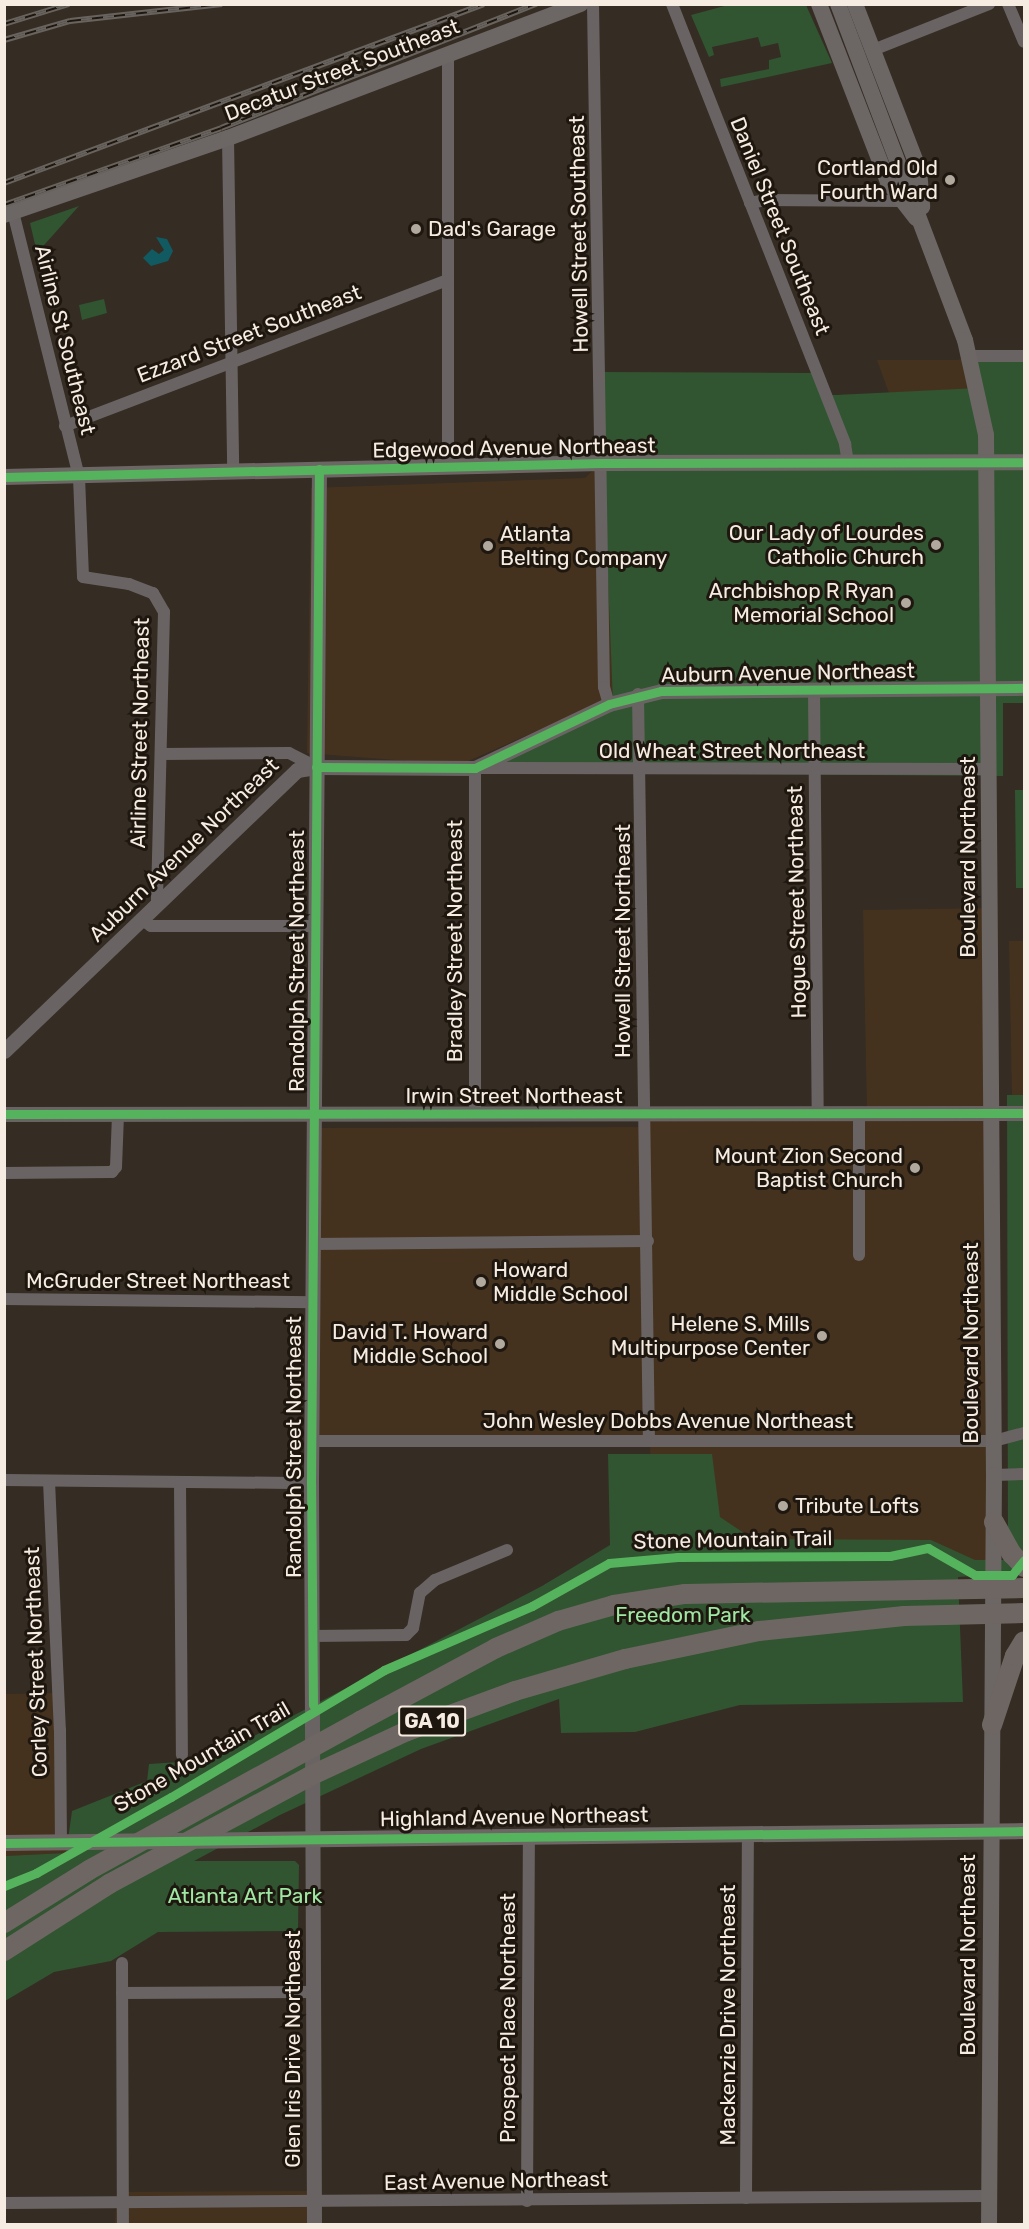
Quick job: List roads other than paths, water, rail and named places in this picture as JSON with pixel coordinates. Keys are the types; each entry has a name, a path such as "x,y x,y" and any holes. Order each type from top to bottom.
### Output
{"highway":[{"path":"994,1522 1012,1554 1024,1567"},
{"name":"GA 10","path":"4,1923 89,1870 370,1716 496,1648 558,1621 614,1605 685,1594 1024,1588"},
{"name":"GA 10","path":"4,1951 109,1884 310,1776 407,1731 515,1691 625,1659 759,1631 867,1619 1024,1613"},
{"path":"992,1725 1015,1656 1024,1641"}],"main road":[{"name":"Decatur Street Southeast","path":"9,214 228,138 580,4"},
{"path":"819,4 888,183 900,201 923,225"},
{"path":"838,4 923,225"},
{"path":"855,4 919,170 923,225"},
{"name":"Boulevard Northeast","path":"923,225 970,356 982,408 987,462 994,1441 989,2224"},
{"name":"Edgewood Avenue Northeast","path":"4,477 601,463 1024,462"},
{"name":"Highland Avenue Northeast","path":"4,1843 312,1837 1024,1831"}],"street":[{"name":"Howell Street Southeast","path":"593,4 601,463"},
{"name":"Daniel Street Southeast","path":"672,4 845,444 848,462"},
{"path":"873,50 989,4"},
{"path":"1008,4 1024,42"},
{"path":"448,54 448,466"},
{"path":"228,138 233,471"},
{"path":"750,203 765,200 900,201"},
{"name":"Airline St Southeast","path":"9,214 79,477"},
{"name":"Ezzard Street Southeast","path":"65,426 448,280"},
{"path":"970,356 1024,356"},
{"path":"601,463 604,687 609,704"},
{"name":"Randolph Street Northeast","path":"312,1837 314,1808 311,1636 312,1244 319,469"},
{"name":"Airline Street Northeast","path":"79,477 83,577 129,584 153,593 164,612 157,904"},
{"name":"Auburn Avenue Northeast","path":"4,1051 297,771 316,767 475,768 609,704 638,694 1024,688"},
{"name":"Hogue Street Northeast","path":"814,690 818,1113"},
{"name":"Howell Street Northeast","path":"638,694 648,1241 649,1440"},
{"path":"161,754 289,753 316,767"},
{"name":"Old Wheat Street Northeast","path":"475,768 641,771 990,769"},
{"name":"Bradley Street Northeast","path":"475,768 475,1114"},
{"path":"141,919 151,926 315,926"},
{"path":"859,1113 859,1255"},
{"name":"Irwin Street Northeast","path":"4,1114 1024,1113"},
{"path":"4,1173 112,1172 116,1167 118,1114"},
{"path":"312,1244 648,1241"},
{"name":"McGruder Street Northeast","path":"4,1299 312,1302"},
{"name":"John Wesley Dobbs Avenue Northeast","path":"311,1441 994,1441 1024,1433"},
{"path":"994,1475 1024,1474"},
{"path":"4,1480 311,1483"},
{"name":"Corley Street Northeast","path":"49,1481 60,1730 62,1843"},
{"path":"180,1482 182,1755"},
{"path":"311,1636 406,1635 413,1628 420,1593 435,1580 507,1550"},
{"name":"Mackenzie Drive Northeast","path":"746,2198 748,1833"},
{"name":"Prospect Place Northeast","path":"527,2200 529,1835"},
{"name":"Glen Iris Drive Northeast","path":"312,1837 314,2224"},
{"path":"122,1964 123,2224"},
{"path":"122,1993 313,1992"},
{"name":"East Avenue Northeast","path":"4,2203 989,2196"}],"water":[{"path":"156,237 167,239 173,251 168,261 151,266 143,258 152,249 159,254 164,250"}],"railway":[{"path":"4,24 69,4"},
{"path":"4,40 70,21 222,4"},
{"path":"4,183 484,4"},
{"path":"4,205 221,128 536,4"}],"place":[{"name":"Cortland Old Fourth Ward","path":"950,180"},
{"name":"Dad's Garage","path":"416,229"},
{"name":"Our Lady of Lourdes Catholic Church","path":"936,545"},
{"name":"Atlanta Belting Company","path":"488,546"},
{"name":"Archbishop R Ryan Memorial School","path":"906,603"},
{"name":"Mount Zion Second Baptist Church","path":"915,1168"},
{"name":"Howard Middle School","path":"481,1282"},
{"name":"Helene S. Mills Multipurpose Center","path":"822,1336"},
{"name":"David T. Howard Middle School","path":"500,1344"},
{"name":"Tribute Lofts","path":"783,1506"}],"park label":[{"name":"Freedom Park","path":"683,1615"},
{"name":"Atlanta Art Park","path":"245,1896"}]}
